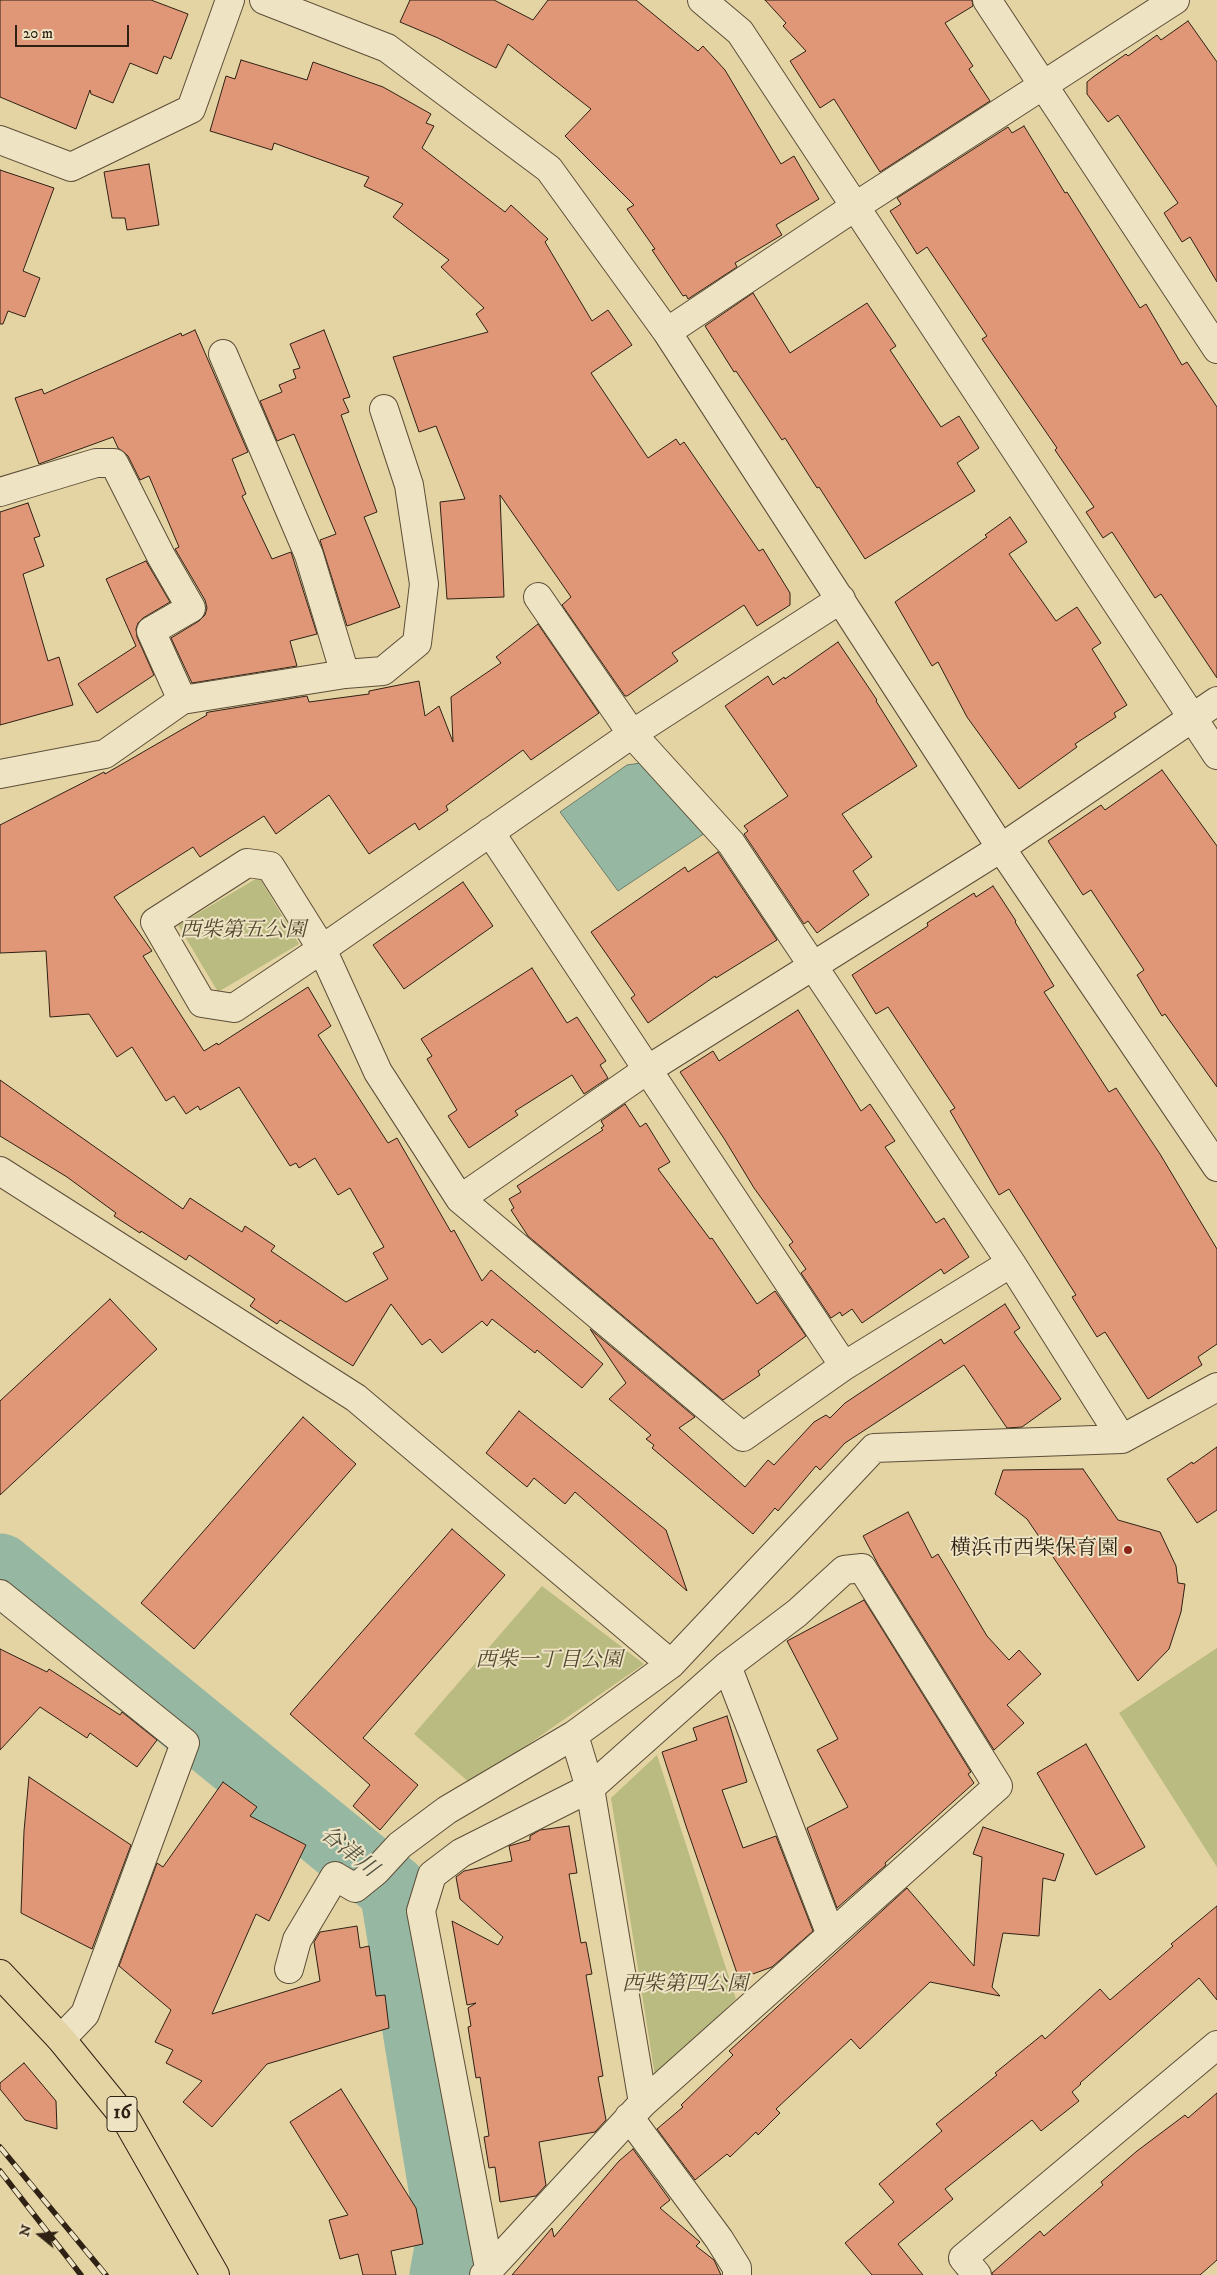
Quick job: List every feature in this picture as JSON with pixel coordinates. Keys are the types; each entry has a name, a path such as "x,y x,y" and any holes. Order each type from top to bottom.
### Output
{"highway":[{"name":"16","path":"0,1974 61,2039 126,2119 215,2275"}],"street":[{"path":"0,140 71,167 191,109 230,0"},
{"path":"264,0 387,48 549,169 667,332 1001,848 1217,1167"},
{"path":"702,0 740,32 1217,755"},
{"path":"987,0 1217,348"},
{"path":"667,332 856,206 1175,0"},
{"path":"224,354 309,554 345,674"},
{"path":"0,774 105,754 182,700 345,674 383,670 418,643 424,584 408,485 384,409"},
{"path":"0,492 96,463 114,463 161,556 191,608 151,632 182,700"},
{"path":"538,598 632,734 731,843 1012,1263 1122,1439"},
{"path":"841,599 632,734 322,949 234,1008 202,1003 155,922 248,863 270,866 322,949 378,1072 460,1199 743,1437 844,1366 1012,1263"},
{"path":"460,1199 647,1070 1001,848 1217,701"},
{"path":"490,832 844,1366"},
{"path":"0,1171 356,1398 671,1664"},
{"path":"290,1969 297,1940 335,1876 355,1888 376,1871 400,1845 448,1810 574,1735 671,1664 874,1448 1122,1439 1217,1386"},
{"path":"862,1568 998,1786 636,2110 487,2271 421,1910 432,1875 461,1853 590,1788 727,1666 797,1613 844,1570 862,1568"},
{"path":"0,1594 185,1743 85,2014 61,2039"},
{"path":"727,1666 831,1935"},
{"path":"574,1735 590,1788 636,2110 737,2268 737,2275"},
{"path":"977,2275 964,2258 1217,2045"}],"green space":[{"name":"西柴第五公園","path":"259,877 299,944 218,992 178,925"},
{"name":"西柴一丁目公園","path":"542,1586 644,1664 471,1784 414,1734"},
{"path":"1217,1648 1217,1867 1119,1713"},
{"name":"西柴第四公園","path":"657,1755 736,1999 655,2076 611,1798"}],"shaded area":[{"path":"641,763 708,831 618,891 560,812 627,765"}],"building":[{"path":"0,0 151,0 188,14 171,59 164,56 157,74 130,63 113,103 91,94 90,90 76,129 0,97"},
{"path":"410,0 494,0 533,20 548,0 636,0 698,51 703,46 725,70 781,164 794,156 819,199 776,225 782,235 735,263 737,267 688,299 686,295 683,296 652,250 655,249 627,209 634,205 565,136 591,109 508,44 496,68 438,38 400,22"},
{"path":"765,0 972,0 973,6 945,23 973,66 969,69 990,101 880,172 834,99 820,108 790,61 806,51 783,26 786,23"},
{"path":"1188,21 1217,62 1217,282 1190,237 1182,242 1164,213 1178,203 1118,115 1108,122 1087,94 1087,82 1093,77 1126,54 1128,56 1157,35 1161,40"},
{"path":"241,60 307,80 313,62 383,87 431,114 426,123 434,126 422,148 505,212 511,205 548,239 545,242 592,321 608,310 632,345 591,373 648,458 676,439 680,445 684,442 759,551 763,549 790,593 790,605 757,626 744,605 672,653 678,661 625,696 562,605 571,597 500,495 504,597 447,599 440,502 465,499 436,426 419,432 393,357 488,332 476,314 484,308 441,267 449,260 393,217 403,204 364,186 369,177 274,143 272,150 210,131 226,76 235,79"},
{"path":"1024,126 1140,308 1146,304 1182,365 1187,362 1217,407 1217,678 1161,594 1155,598 1112,532 1103,538 1086,512 1094,507 1055,450 1057,448 982,339 987,336 927,247 917,254 890,211 901,204 897,198 1008,127 1012,133"},
{"path":"149,164 159,225 127,230 125,218 112,218 104,172"},
{"path":"0,170 54,188 23,271 40,278 25,317 8,311 3,324 0,324"},
{"path":"753,293 790,353 867,303 896,346 890,350 941,427 959,416 979,448 957,463 975,491 865,559 819,487 817,488 785,438 782,440 736,371 734,372 705,326"},
{"path":"195,330 248,452 232,459 246,494 242,496 272,559 291,552 317,634 290,641 297,666 192,683 171,638 199,621 205,615 207,608 205,600 175,549 179,547 149,476 140,480 128,456 118,448 113,437 39,464 15,398 42,389 44,394 181,333 182,336"},
{"path":"324,330 350,397 343,399 349,412 341,415 377,512 364,517 400,607 347,626 320,540 336,534 294,434 277,441 260,401 282,392 279,385 296,378 293,370 300,368 290,344"},
{"path":"28,503 40,536 34,538 44,566 23,574 48,661 59,657 73,705 0,725 0,512"},
{"path":"1010,517 1027,542 1009,554 1056,621 1077,607 1101,643 1092,649 1127,705 1114,713 1116,717 1075,744 1077,747 1019,789 967,717 938,662 932,666 895,602 987,537 985,535"},
{"path":"146,561 170,602 143,618 138,623 136,629 137,637 154,675 97,713 78,684 136,646 106,579"},
{"path":"538,624 599,713 531,760 523,750 446,806 448,810 419,830 415,823 369,854 329,795 276,834 264,816 200,857 193,847 114,897 152,951 143,956 204,1051 217,1043 218,1045 308,987 331,1026 318,1035 388,1143 397,1138 451,1232 454,1230 482,1281 491,1270 603,1364 582,1388 537,1350 535,1353 492,1319 487,1326 482,1321 442,1353 430,1339 422,1345 391,1304 353,1366 280,1320 277,1324 250,1306 255,1299 189,1255 186,1260 141,1231 140,1233 114,1216 116,1213 67,1177 0,1136 0,1080 183,1209 190,1198 242,1232 245,1226 275,1246 271,1251 346,1302 388,1279 373,1253 384,1247 350,1188 338,1195 315,1158 299,1168 296,1163 290,1166 239,1087 200,1110 198,1106 186,1114 174,1096 166,1101 132,1047 117,1057 89,1014 50,1017 46,951 0,953 0,825 104,772 105,774 207,715 206,713 209,712 307,696 309,702 369,694 369,691 419,681 425,716 439,706 453,742 451,697 501,663 496,657"},
{"path":"838,642 877,700 917,766 842,814 872,857 853,871 869,895 817,933 808,921 804,924 744,834 748,831 744,826 788,796 725,706 768,676 773,685 784,677 785,679"},
{"path":"1162,770 1217,846 1217,1087 1165,1014 1162,1016 1137,975 1144,970 1091,890 1083,895 1048,841 1101,805 1105,810"},
{"path":"718,852 777,940 716,978 715,976 648,1023 631,998 635,995 591,932 685,867 688,872"},
{"path":"463,882 493,926 404,989 373,945"},
{"path":"993,886 1054,986 1044,992 1109,1092 1116,1088 1160,1154 1217,1249 1217,1344 1198,1357 1202,1365 1148,1399 1105,1332 1097,1337 1072,1297 1076,1295 1009,1189 999,1195 950,1111 955,1108 888,1007 876,1014 852,975 928,926 927,923 974,893 976,897"},
{"path":"532,968 567,1023 577,1017 606,1061 600,1065 608,1078 584,1094 572,1075 515,1111 518,1115 469,1148 448,1116 457,1110 427,1059 432,1056 421,1039"},
{"path":"798,1010 861,1111 870,1104 895,1141 885,1147 936,1223 944,1218 969,1257 944,1274 941,1269 862,1323 852,1309 842,1316 840,1312 831,1318 801,1273 806,1269 789,1245 793,1242 754,1188 680,1072 713,1051 719,1061"},
{"path":"625,1104 640,1127 646,1123 670,1162 658,1169 710,1239 712,1238 757,1304 775,1291 806,1336 758,1371 760,1375 723,1400 528,1236 511,1210 514,1208 509,1199 521,1192 517,1186 603,1130 601,1128 604,1126 601,1121"},
{"path":"110,1299 157,1349 0,1495 0,1401"},
{"path":"1005,1304 1020,1328 1014,1332 1061,1399 1022,1427 1007,1428 964,1365 845,1443 820,1470 816,1466 778,1511 775,1508 753,1534 652,1448 654,1445 646,1439 651,1435 609,1399 626,1383 590,1329 695,1417 679,1428 745,1487 768,1460 774,1465 814,1422 826,1415 830,1418 845,1403 941,1339 944,1344"},
{"path":"519,1411 666,1530 687,1591 575,1492 565,1504 534,1478 527,1487 486,1453"},
{"path":"303,1417 356,1464 194,1649 141,1603"},
{"path":"1217,1447 1217,1510 1197,1523 1167,1479"},
{"path":"1083,1469 1118,1520 1160,1532 1176,1566 1178,1583 1185,1584 1181,1612 1169,1649 1138,1681 1027,1519 995,1494 1003,1470"},
{"path":"908,1512 932,1558 938,1554 987,1636 1009,1660 1019,1650 1041,1674 1007,1705 1024,1723 994,1750 879,1566 863,1536"},
{"path":"452,1529 505,1575 363,1738 418,1785 380,1830 353,1806 370,1785 290,1714"},
{"path":"864,1600 971,1772 968,1774 974,1783 837,1908 807,1828 848,1807 817,1750 838,1739 787,1641"},
{"path":"0,1649 47,1672 49,1669 120,1715 122,1712 157,1740 137,1767 90,1733 87,1738 40,1707 0,1750"},
{"path":"727,1716 747,1782 722,1790 743,1848 776,1836 813,1931 772,1967 739,1979 662,1752 697,1740 693,1728"},
{"path":"1086,1744 1145,1847 1096,1875 1037,1773"},
{"path":"29,1777 131,1845 92,1949 21,1913 24,1831"},
{"path":"223,1782 257,1807 250,1816 306,1845 269,1921 256,1914 212,2014 320,1981 314,1942 320,1932 357,1926 360,1948 369,1946 376,1996 385,1995 389,2028 267,2064 212,2127 183,2102 202,2081 166,2063 173,2050 155,2042 171,2010 119,1966 157,1863 163,1867"},
{"path":"569,1826 577,1873 569,1874 581,1943 586,1942 592,1974 586,1975 603,2076 598,2077 606,2120 595,2132 539,2142 546,2185 536,2196 500,2202 495,2167 489,2168 484,2137 489,2136 480,2077 476,2078 468,2027 471,2026 468,2008 476,2003 467,2005 452,1921 498,1945 503,1937 460,1899 456,1877 464,1871 512,1861 509,1846 530,1840 530,1836 540,1830"},
{"path":"983,1827 1064,1854 1055,1881 1043,1878 1039,1936 1003,1933 992,1987 1000,1996 930,1982 860,2049 851,2039 776,2109 780,2113 758,2135 756,2132 730,2157 727,2154 695,2180 657,2129 683,2107 681,2105 733,2055 729,2051 907,1888 974,1966 982,1857 973,1854"},
{"path":"1217,1906 1217,2000 1199,1978 1080,2083 1072,2092 1079,2101 1041,2131 1032,2120 945,2189 953,2199 898,2244 923,2275 872,2275 845,2243 894,2202 879,2184 942,2131 936,2124 997,2075 995,2073 1042,2035 1045,2039 1100,1989 1110,2000 1173,1946 1171,1944"},
{"path":"24,2063 56,2101 57,2129 25,2120 0,2089 0,2083"},
{"path":"341,2089 416,2208 423,2244 391,2251 396,2275 363,2275 358,2254 340,2259 329,2220 348,2215 290,2122"},
{"path":"1217,2093 1217,2260 1200,2275 992,2275 1040,2231 1044,2236 1103,2185 1101,2182 1137,2151 1185,2115 1188,2118"},
{"path":"633,2149 670,2200 660,2208 700,2242 696,2246 714,2260 721,2275 512,2275 552,2228 554,2237 619,2161"}],"waterway":[{"name":"谷津川","path":"0,1568 394,1890 451,2237 444,2275"}],"railway":[{"path":"0,2147 106,2275"},
{"path":"0,2171 81,2275"}],"place":[{"name":"横浜市西柴保育園","path":"1128,1550"}]}
